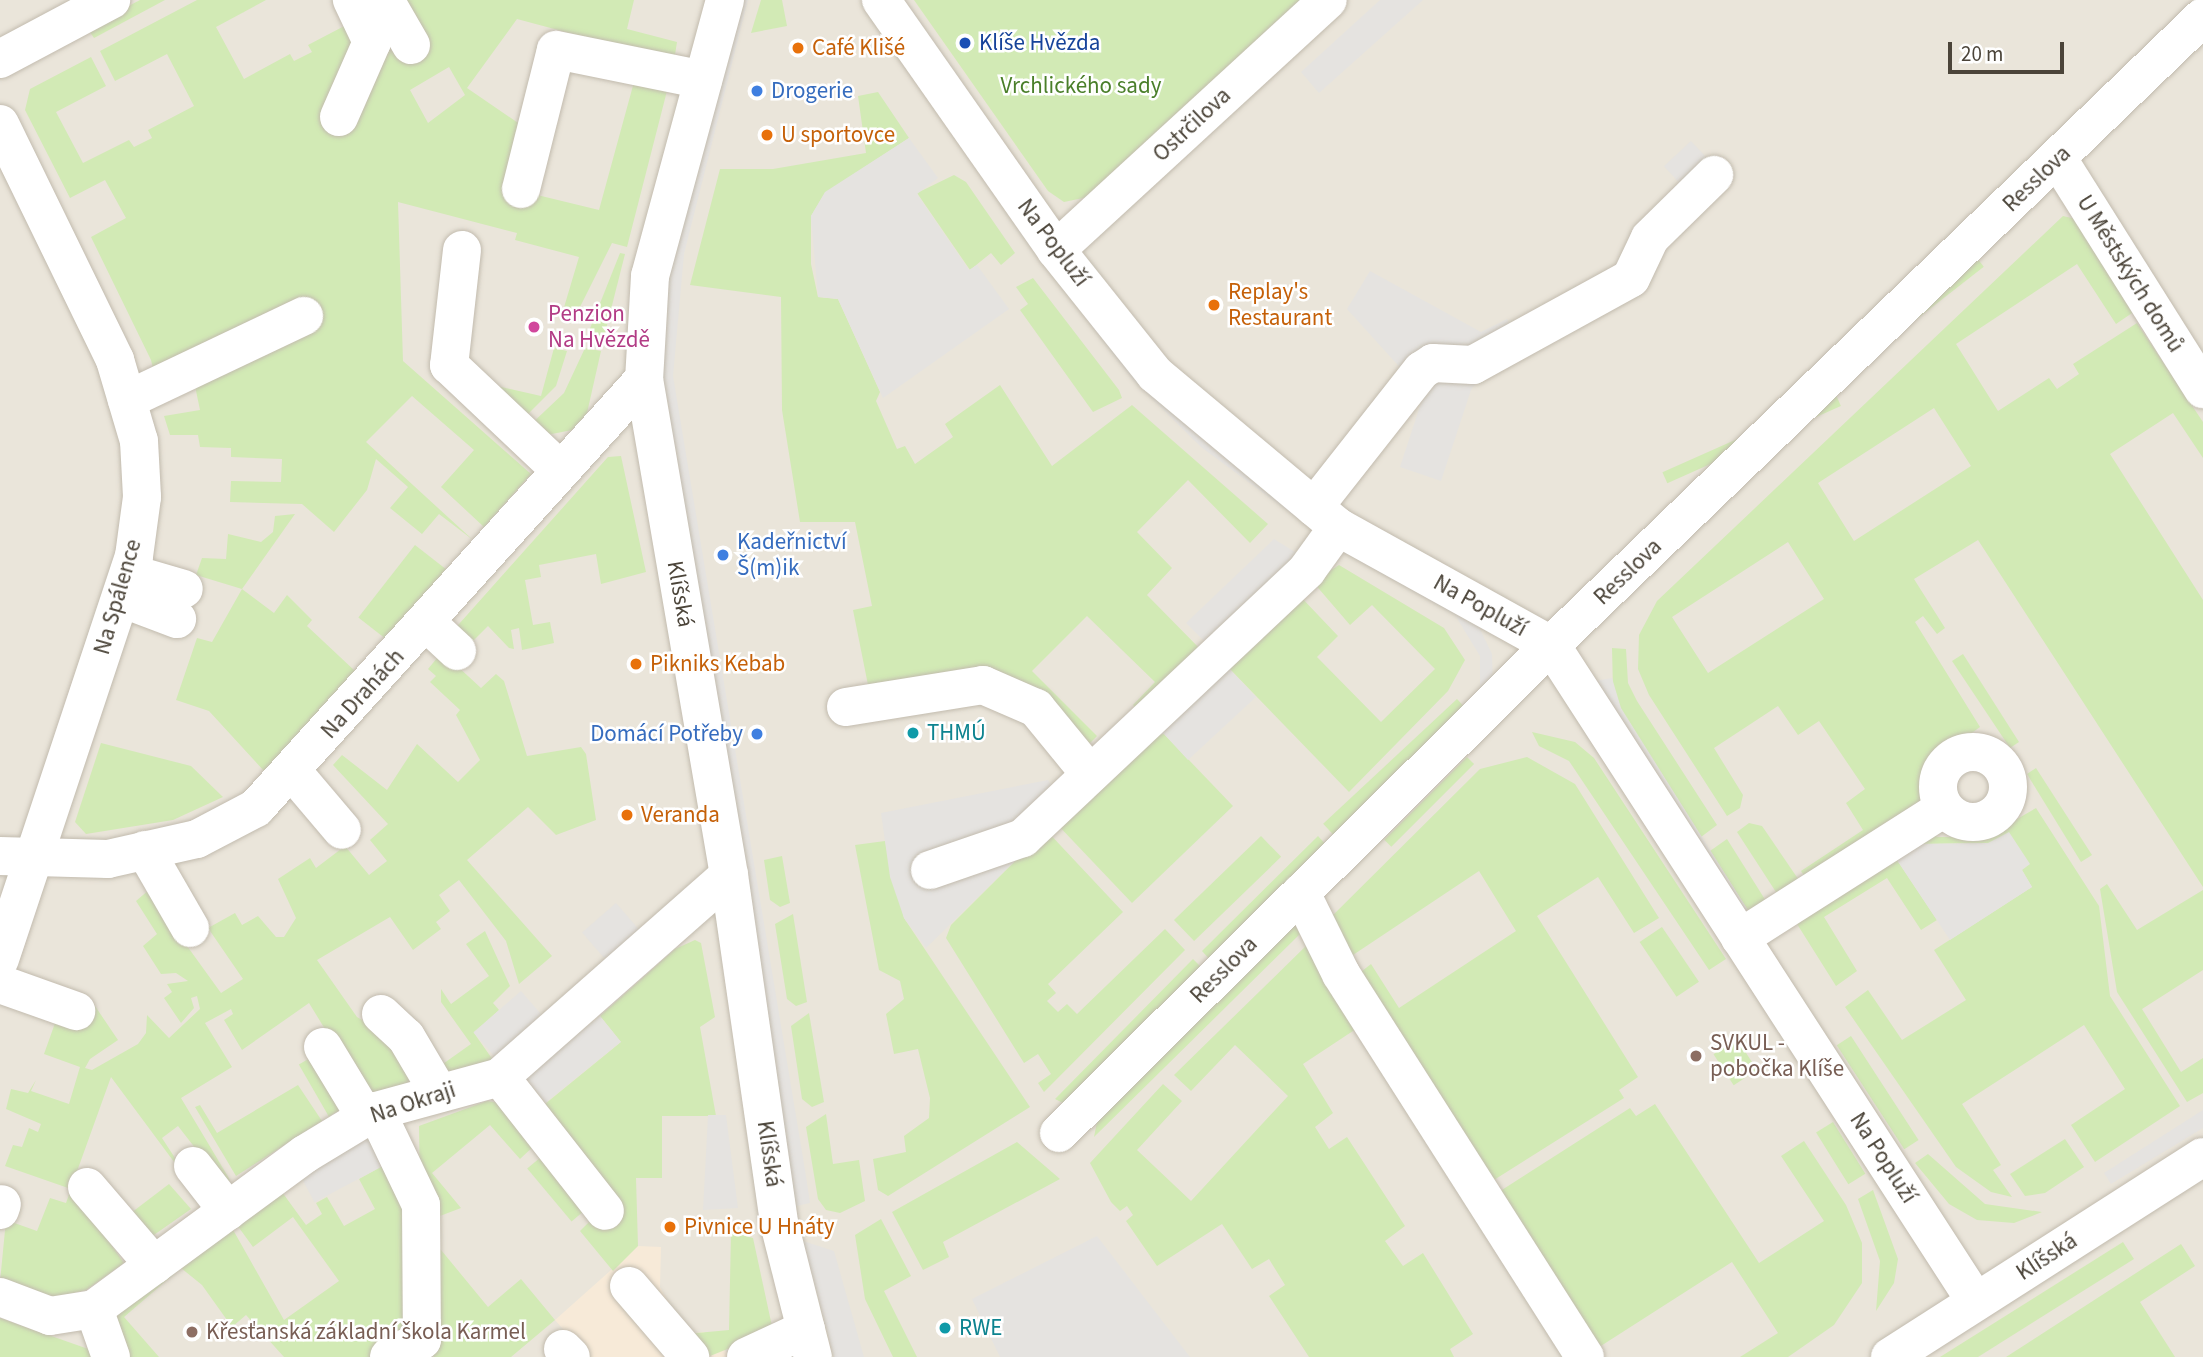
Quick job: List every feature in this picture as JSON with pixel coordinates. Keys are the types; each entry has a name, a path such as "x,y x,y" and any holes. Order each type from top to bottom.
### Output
{"street":[{"path":"0,59 111,0"},
{"path":"339,117 372,42 352,0"},
{"path":"385,0 411,45"},
{"name":"Klíšská","path":"725,0 650,276 644,379 729,875 780,1227 809,1343"},
{"name":"Na Popluží","path":"881,0 1056,250 1155,374 1326,517 1551,645 1976,1302"},
{"name":"Ostrčilova","path":"1056,250 1328,0"},
{"name":"Resslova","path":"1059,1133 1551,645 2203,18"},
{"path":"521,189 556,50 703,80"},
{"name":"Na Spálence","path":"0,124 100,325 139,441 142,497 125,586 18,856 0,959"},
{"name":"U Městských domů","path":"2057,159 2203,389"},
{"path":"930,870 1023,838 1307,570 1326,517 1422,370 1433,363 1473,365 1631,278 1650,238 1714,175"},
{"path":"462,250 449,365 561,471"},
{"path":"127,400 304,316"},
{"name":"Na Drahách","path":"18,856 108,859 197,839 256,808 301,763 372,664 426,623 644,379"},
{"path":"125,586 180,604"},
{"path":"426,623 457,651"},
{"path":"846,707 983,685 1036,708 1090,774"},
{"path":"301,763 347,816"},
{"path":"1740,939 1944,808"},
{"path":"154,848 201,922"},
{"name":"Na Okraji","path":"0,1297 50,1316 94,1309 228,1211 371,1114 500,1077 729,875"},
{"path":"1301,893 1341,974 1585,1357"},
{"path":"0,984 76,1011"},
{"path":"381,1014 406,1037 439,1093"},
{"path":"323,1047 371,1114 421,1205 422,1340 389,1357"},
{"path":"500,1077 604,1211"},
{"name":"Klíšská","path":"1890,1357 2203,1157"},
{"path":"193,1166 228,1211"},
{"path":"87,1187 153,1265"},
{"path":"629,1286 690,1357"},
{"path":"94,1309 111,1357"},
{"path":"746,1357 809,1343"}],"shaded area":[{"path":"0,0 2203,0 2203,1357 0,1357"},
{"path":"735,0 748,0 684,254 673,376 810,1203 796,1206 656,383 659,295"},
{"path":"1380,0 1423,0 1319,93 1301,72"},
{"path":"909,138 938,178 917,194 969,270 977,265 1009,309 883,398 838,299 818,297 811,216 825,192"},
{"path":"1691,141 1726,179 1699,204 1664,166"},
{"path":"1021,211 1312,529 1201,447 1133,380 1017,229"},
{"path":"1370,271 1481,332 1507,319 1523,351 1484,374 1471,390 1441,481 1400,467 1424,394 1347,309"},
{"path":"1274,539 1303,557 1212,649 1186,623"},
{"path":"1355,552 1478,625 1492,654 1493,686 1480,698 1480,656 1455,615 1352,557"},
{"path":"1225,664 1256,697 1188,760 1164,734 1149,735"},
{"path":"1612,678 1621,708 1749,912 1737,921 1595,681"},
{"path":"1048,780 1069,808 926,948 904,918 890,877 881,813"},
{"path":"2009,832 2030,864 2022,870 2032,887 1950,940 1891,851 1916,844 1988,843"},
{"path":"616,903 640,931 606,960 582,933"},
{"path":"521,991 543,1016 495,1057 473,1032"},
{"path":"600,1016 621,1042 545,1103 525,1077"},
{"path":"2203,1110 2203,1128 2111,1184 2104,1173"},
{"path":"708,1115 726,1115 738,1208 703,1210"},
{"path":"371,1136 386,1164 315,1202 299,1174"},
{"path":"1097,1236 1190,1357 1000,1357 972,1299"},
{"path":"803,1241 834,1251 864,1357 834,1357"},
{"path":"638,1246 661,1247 660,1287 686,1334 704,1332 732,1357 588,1357 555,1320"}],"green space":[{"path":"140,0 165,0 94,38 87,28"},
{"path":"197,0 266,0 216,27 244,79 290,54 294,61 312,52 308,45 394,0 634,0 627,29 677,42 674,61 517,19 467,88 524,127 529,193 599,210 634,82 668,87 627,247 612,243 575,317 562,314 579,257 515,240 517,233 398,202 403,361 531,474 484,527 441,487 474,450 412,396 366,442 473,540 439,514 422,534 390,508 408,487 376,459 367,490 334,532 302,504 230,502 231,481 281,482 282,459 231,457 231,448 200,447 198,435 170,435 164,416 200,410 195,386 159,393 151,360 91,237 126,218 105,180 70,198 25,110 30,89 91,57 106,86 56,112 83,163 129,140 134,147 152,138 148,130 194,106 167,54 115,81 100,51","holes":["449,67 465,95 428,123 410,90"]},
{"path":"761,0 782,0 787,26 751,33"},
{"name":"Vrchlického sady","path":"914,0 1308,0 1088,197 1064,202 1048,191"},
{"path":"878,92 909,138 825,193 811,216 811,264 818,297 838,299 880,392 876,401 897,449 905,446 915,464 953,437 945,424 1000,385 1052,466 1132,405 1268,524 1250,543 1188,480 1137,532 1172,568 1147,595 1206,655 1143,715 1133,705 1155,682 1087,616 1032,671 1097,736 1086,747 1051,709 868,685 853,610 872,606 855,522 800,522 782,410 781,297 690,285 720,169 773,169 866,153 858,96"},
{"path":"954,175 966,182 1015,253 1001,265 991,253 970,270 917,193"},
{"path":"2063,216 2076,219 2135,311 2116,324 2077,264 1956,344 1998,411 2049,378 2057,389 2079,374 2073,364 2137,323 2203,422 2203,458 2173,413 2110,454 2203,600 2203,887 1978,540 1914,579 1945,628 1937,634 1923,616 1915,622 1980,727 1940,756 1926,776 1920,812 1811,885 1801,871 1863,830 1846,803 1865,789 1819,721 1798,735 1778,706 1714,748 1743,795 1740,808 1727,816 1649,695 1638,669 1639,635 1657,601","holes":["1934,408 1971,466 1854,541 1818,483","1788,542 1824,599 1708,673 1672,617"]},
{"path":"620,253 625,254 604,337 589,331"},
{"path":"1977,258 1984,267 1837,381 1830,373"},
{"path":"1033,278 1119,390 1122,398 1093,412 1020,310 1028,304 1016,287"},
{"path":"554,348 567,351 556,386 521,421 480,382 541,396"},
{"path":"585,348 601,351 587,413 572,430 547,435 528,427 564,393"},
{"path":"1836,395 1841,406 1667,483 1662,472"},
{"path":"621,456 646,572 601,584 596,554 539,565 541,577 525,580 533,625 550,622 554,643 522,650 519,628 511,630 514,649 509,648 488,626 467,647 451,633 608,457"},
{"path":"295,514 242,589 196,575 202,558 226,559 228,534 261,542 273,532 275,516"},
{"path":"415,545 446,569 389,642 358,617"},
{"path":"1339,565 1444,628 1465,660 1448,691 1349,792 1225,664 1299,595 1338,636 1317,657 1381,722 1435,669 1372,605 1350,625 1313,582"},
{"path":"242,589 274,613 287,595 312,620 307,626 355,671 264,771 209,711 176,700 197,638 212,642"},
{"path":"1612,648 1626,649 1628,683 1637,701 1717,825 1701,837 1622,711 1613,690"},
{"path":"442,652 481,688 496,674 504,681 527,756 581,747 586,754 596,820 556,835 528,807 467,860 552,956 519,984 506,941 459,880 439,895 450,911 436,922 441,929 413,950 390,917 317,960 357,1017 396,1041 421,1079 366,1096 309,1003 242,1050 224,1020 233,1014 231,1009 205,1023 232,1067 181,1098 230,1180 224,1185 178,1126 162,1138 203,1201 111,1077 71,1188 124,1263 86,1290 48,1299 0,1282 6,1220 37,1231 50,1198 66,1203 71,1189 5,1166 13,1145 22,1147 29,1128 38,1132 41,1124 6,1109 11,1089 28,1093 36,1080 31,1091 69,1104 80,1067 44,1054 59,1012 79,1018 95,1006 118,1040 90,1059 85,1068 92,1070 138,1044 146,1033 147,1015 169,1038 200,1009 197,996 191,998 194,1008 181,1023 164,998 172,992 167,984 188,981 176,973 161,974 143,946 157,934 136,901 157,883 182,939 221,993 243,979 208,928 235,913 242,925 258,916 276,937 284,937 296,918 278,879 310,858 316,868 345,846 369,875 387,861 370,840 388,824 333,765 342,755 387,790 417,744 458,782 480,760 456,715 460,710 430,682 436,676 428,669"},
{"path":"1963,654 2019,742 2010,748 1952,661"},
{"path":"1457,699 1468,711 1334,836 1323,824"},
{"path":"1532,732 1575,742 1594,758 1726,959 1709,970 1569,761 1539,746"},
{"path":"1164,734 1233,806 1132,903 1055,822 1149,735"},
{"path":"101,743 191,766 223,797 173,820 86,834 75,822"},
{"path":"1467,757 1474,764 1391,847 1384,840"},
{"path":"1527,757 1575,784 1659,918 1634,933 1598,877 1537,916 1638,1077 1619,1090 1624,1098 1486,1185 1352,979 1371,964 1399,1008 1516,931 1479,871 1341,963 1320,928 1480,769"},
{"path":"2036,768 2092,855 2081,862 2027,774"},
{"path":"2036,808 2099,906 2110,996 2180,1106 2095,1162 2071,1125 2125,1089 2084,1025 1962,1104 2001,1165 1993,1170 2012,1197 1991,1192 1956,1167 1845,1007 1868,990 1902,1040 1966,1000 1934,950 2032,887 2022,870 1988,843 1916,844 1931,829 1937,837 1986,837"},
{"path":"1749,823 1762,826 1805,889 1783,903 1737,832"},
{"path":"1046,830 1123,912 1048,984 1056,993 1047,1001 1058,1012 1067,1004 1077,1014 1165,929 1185,950 1044,1092 1038,1083 1051,1074 1038,1054 1024,1063 946,938 951,925"},
{"path":"1261,836 1281,857 1194,941 1174,920"},
{"path":"1318,836 1329,848 1211,961 1202,951"},
{"path":"1727,839 1771,909 1749,912 1710,851"},
{"path":"885,841 904,918 1030,1107 888,1196 878,1190 873,1159 906,1152 904,1136 929,1118 930,1098 918,1049 894,1054 886,1014 904,999 900,981 879,970 855,845"},
{"path":"1891,851 1937,920 1921,930 1887,878 1824,917 1857,971 1836,986 1792,916"},
{"path":"782,856 790,903 780,907 770,900 764,860"},
{"path":"2107,884 2137,930 2203,890 2203,970 2142,1009 2181,1072 2203,1058 2203,1093 2187,1102 2117,992 2100,889"},
{"path":"793,914 807,1002 796,1006 787,999 775,924"},
{"path":"1295,920 1301,933 1094,1137 1097,1122"},
{"path":"1662,927 1699,982 1677,997 1640,942"},
{"path":"485,931 510,986 493,1003 499,1010 474,1033 493,1060 446,1072 440,1066 471,1044 441,1002 441,989 451,1004 489,976 466,944"},
{"path":"695,940 701,943 715,1017 700,1027 716,1116 662,1116 662,1178 636,1178 638,1246 613,1271 580,1231 593,1218 545,1104 621,1042 600,1016 675,949"},
{"path":"1308,944 1362,1025 1303,1064 1333,1113 1315,1127 1329,1149 1347,1137 1405,1226 1385,1241 1403,1266 1423,1253 1473,1334 1450,1349 1454,1357 1309,1357 1269,1296 1285,1285 1269,1259 1252,1269 1222,1224 1157,1266 1126,1221 1133,1215 1127,1206 1120,1211 1111,1202 1090,1163 1163,1084 1182,1101 1137,1150 1191,1201 1288,1096 1235,1045 1191,1091 1174,1075"},
{"path":"1193,959 1203,969 1065,1104 1055,1099"},
{"path":"809,1013 824,1102 812,1107 802,1099 791,1026"},
{"path":"1851,1036 1919,1140 1904,1149 1837,1045"},
{"path":"1737,1039 1757,1070 1734,1085 1714,1054"},
{"path":"317,1054 347,1106 329,1116 299,1064"},
{"path":"298,1085 322,1121 236,1176 195,1107 200,1105 217,1133"},
{"path":"487,1101 501,1103 537,1143 520,1159 490,1125 432,1173 461,1208 432,1219 420,1188 419,1126"},
{"path":"1655,1104 1759,1263 1824,1221 1781,1156 1804,1141 1846,1205 1862,1243 1862,1283 1834,1325 1788,1357 1740,1357 1778,1333 1732,1262 1593,1351 1494,1195 1630,1108 1636,1116"},
{"path":"826,1114 833,1164 859,1160 865,1201 840,1213 826,1210 818,1199 806,1127"},
{"path":"1833,1122 1865,1174 1848,1184 1816,1133"},
{"path":"2065,1139 2084,1167 2045,1193 2025,1196 2010,1174"},
{"path":"1017,1142 1060,1179 943,1242 949,1257 923,1270 892,1212"},
{"path":"1928,1154 1985,1204 2042,1212 2014,1223 1977,1220 1949,1204 1915,1163"},
{"path":"541,1157 585,1210 572,1221 527,1169"},
{"path":"386,1164 415,1216 406,1331 372,1357 284,1357 246,1315 232,1327 202,1285 181,1268 124,1317 159,1357 125,1357 113,1312 232,1228 284,1320 339,1281 293,1217 253,1247 237,1225 282,1192 306,1225 322,1214 316,1203 327,1197 344,1226 375,1209 359,1179"},
{"path":"169,1184 191,1209 151,1237 127,1216"},
{"path":"1873,1190 1898,1259 1894,1283 1876,1311 1880,1261 1858,1199"},
{"path":"881,1219 911,1276 884,1291 917,1357 893,1357 865,1299 855,1235"},
{"path":"731,1232 753,1238 773,1331 710,1356 686,1334 729,1330"},
{"path":"432,1239 488,1307 521,1279 555,1320 511,1357 434,1357 426,1347"},
{"path":"2123,1242 2134,1259 1978,1357 1940,1357"},
{"path":"2181,1244 2195,1266 2140,1302 2175,1357 2006,1357"},
{"path":"0,1318 94,1351 96,1357 0,1357"}],"place":[{"name":"Klíše Hvězda","path":"965,43"},
{"name":"Café Klišé","path":"798,48"},
{"name":"Drogerie","path":"757,91"},
{"name":"U sportovce","path":"767,135"},
{"name":"Replay's Restaurant","path":"1214,305"},
{"name":"Penzion Na Hvězdě","path":"534,327"},
{"name":"Kadeřnictví Š(m)ik","path":"723,555"},
{"name":"Pikniks Kebab","path":"636,664"},
{"name":"THMÚ","path":"913,733"},
{"name":"Domácí Potřeby","path":"757,734"},
{"name":"Veranda","path":"627,815"},
{"name":"SVKUL - pobočka Klíše","path":"1696,1056"},
{"name":"Pivnice U Hnáty","path":"670,1227"},
{"name":"RWE","path":"945,1328"},
{"name":"Křesťanská základní škola Karmel","path":"192,1332"}]}
